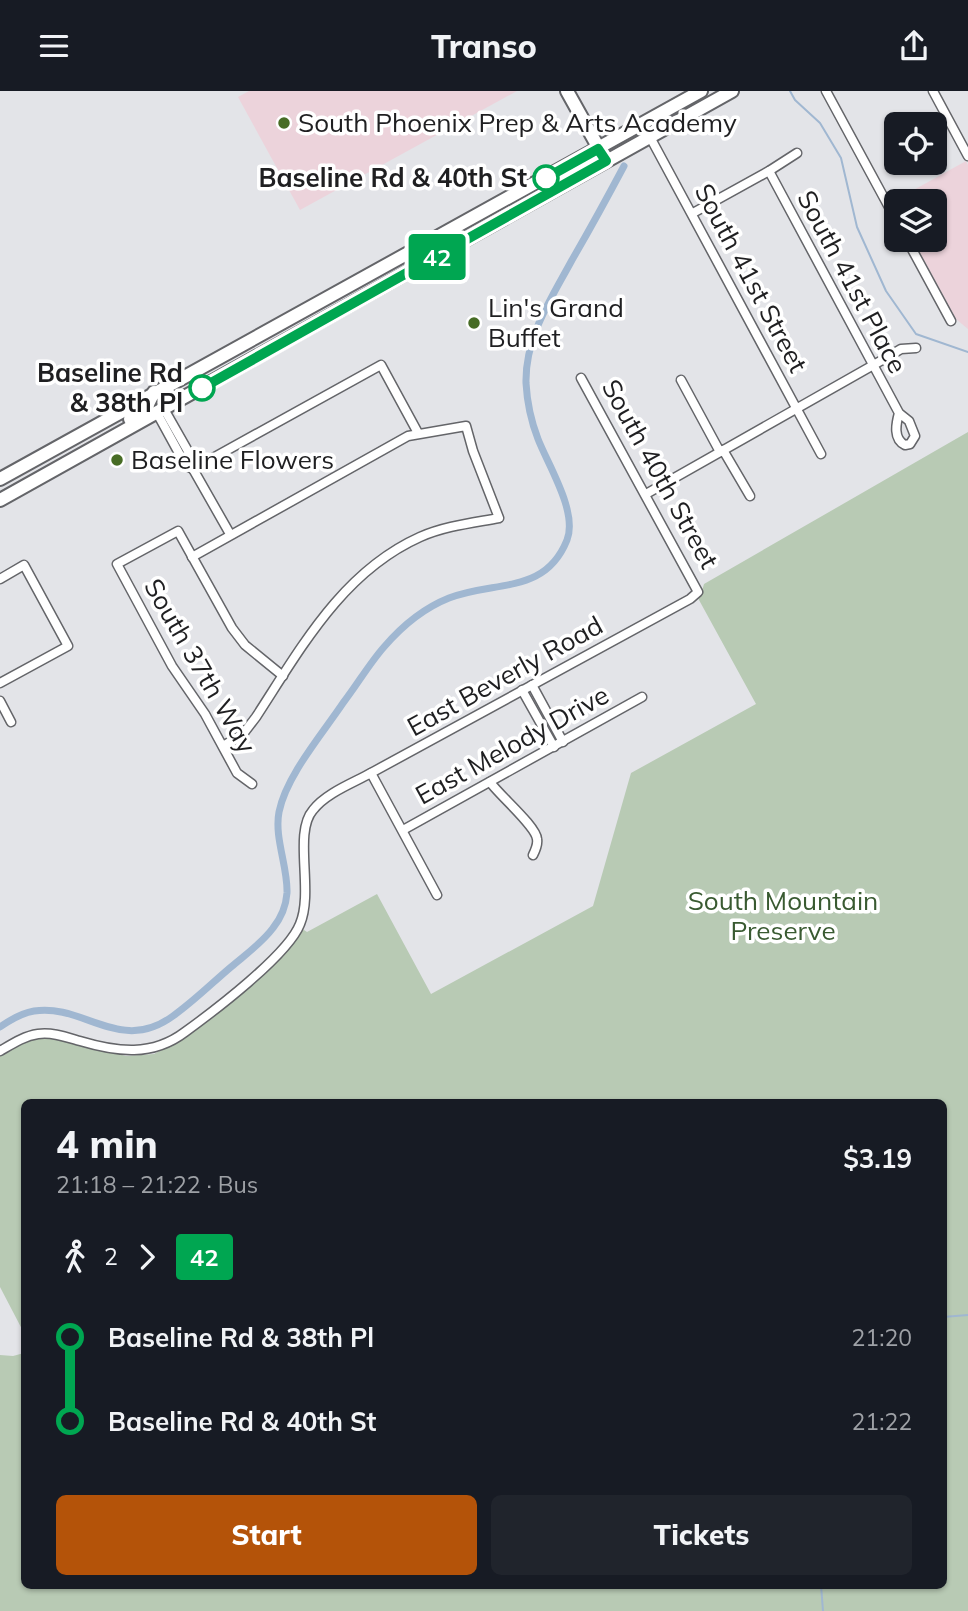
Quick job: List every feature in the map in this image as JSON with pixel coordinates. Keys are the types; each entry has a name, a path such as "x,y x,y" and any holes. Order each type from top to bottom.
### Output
{"main road":[{"path":"567,91 606,161"},
{"path":"0,501 104,442 207,363 701,91"},
{"path":"0,479 156,403 479,233 732,91"},
{"path":"472,219 479,233"},
{"path":"16,470 25,486"}],"street":[{"path":"826,91 884,198"},
{"path":"933,91 968,156"},
{"name":"South 41st Street","path":"643,124 821,453"},
{"path":"693,213 797,153"},
{"name":"South 41st Place","path":"769,171 899,412"},
{"path":"914,252 951,321"},
{"path":"646,494 798,410 901,349 916,348"},
{"path":"193,469 381,365 418,433"},
{"name":"South 40th Street","path":"581,378 698,592"},
{"path":"681,380 750,496"},
{"path":"156,403 179,445 193,460 193,469 230,534"},
{"path":"223,746 243,734 283,676 327,612 355,579 391,552 422,536 456,525 499,518 466,426 408,436 192,557 232,628 245,645 283,676"},
{"name":"South 37th Way","path":"192,557 178,531 117,565 172,666 205,714 237,772 252,784"},
{"path":"0,579 24,565 68,646 0,683"},
{"name":"East Beverly Road","path":"0,1051 21,1039 41,1033 53,1033 115,1051 147,1050 183,1034 292,940 300,925 307,894 305,827 313,809 331,795 690,599 698,592"},
{"path":"531,685 563,741"},
{"path":"522,690 554,747"},
{"name":"East Melody Drive","path":"403,830 642,697"},
{"path":"0,701 11,722"},
{"path":"371,773 437,895"},
{"path":"490,782 499,795 534,830 538,839 533,855"}],"shaded area":[{"path":"249,91 517,91 300,210 238,97"},
{"path":"966,161 968,165 968,329 956,319 920,252 947,252 947,189 915,189 941,175 947,175 947,172"}],"green space":[{"name":"South Mountain Preserve","path":"968,432 968,1611 0,1611 0,1355 21,1354 21,1589 947,1589 947,1099 21,1099 21,1327 0,1287 0,1056 38,1036 51,1036 126,1056 154,1054 185,1036 277,960 301,928 307,932 377,894 431,994 593,906 631,773 756,704 699,600 698,596 704,584"}],"waterway":[{"path":"790,91 795,100 820,123 841,158 857,227 886,291 916,334 968,352"},
{"path":"0,1027 25,1013 52,1011 136,1031 154,1027 196,998 259,944 281,916 287,893 278,832 283,798 306,755 391,639 422,612 440,602 466,593 532,578 546,570 558,558 567,540 569,516 533,425 526,383 527,366 535,334 548,304 624,166"},
{"path":"947,1317 968,1315"},
{"path":"821,1589 823,1611"}],"bus line":[{"name":"42","path":"202,388 606,161 598,149 546,178"}],"place":[{"name":"South Phoenix Prep & Arts Academy","path":"284,123"},
{"name":"Baseline Rd & 40th St","path":"546,178"},
{"name":"Lin's Grand Buffet","path":"474,323"},
{"name":"Baseline Rd & 38th Pl","path":"202,388"},
{"name":"Baseline Flowers","path":"117,460"}]}
